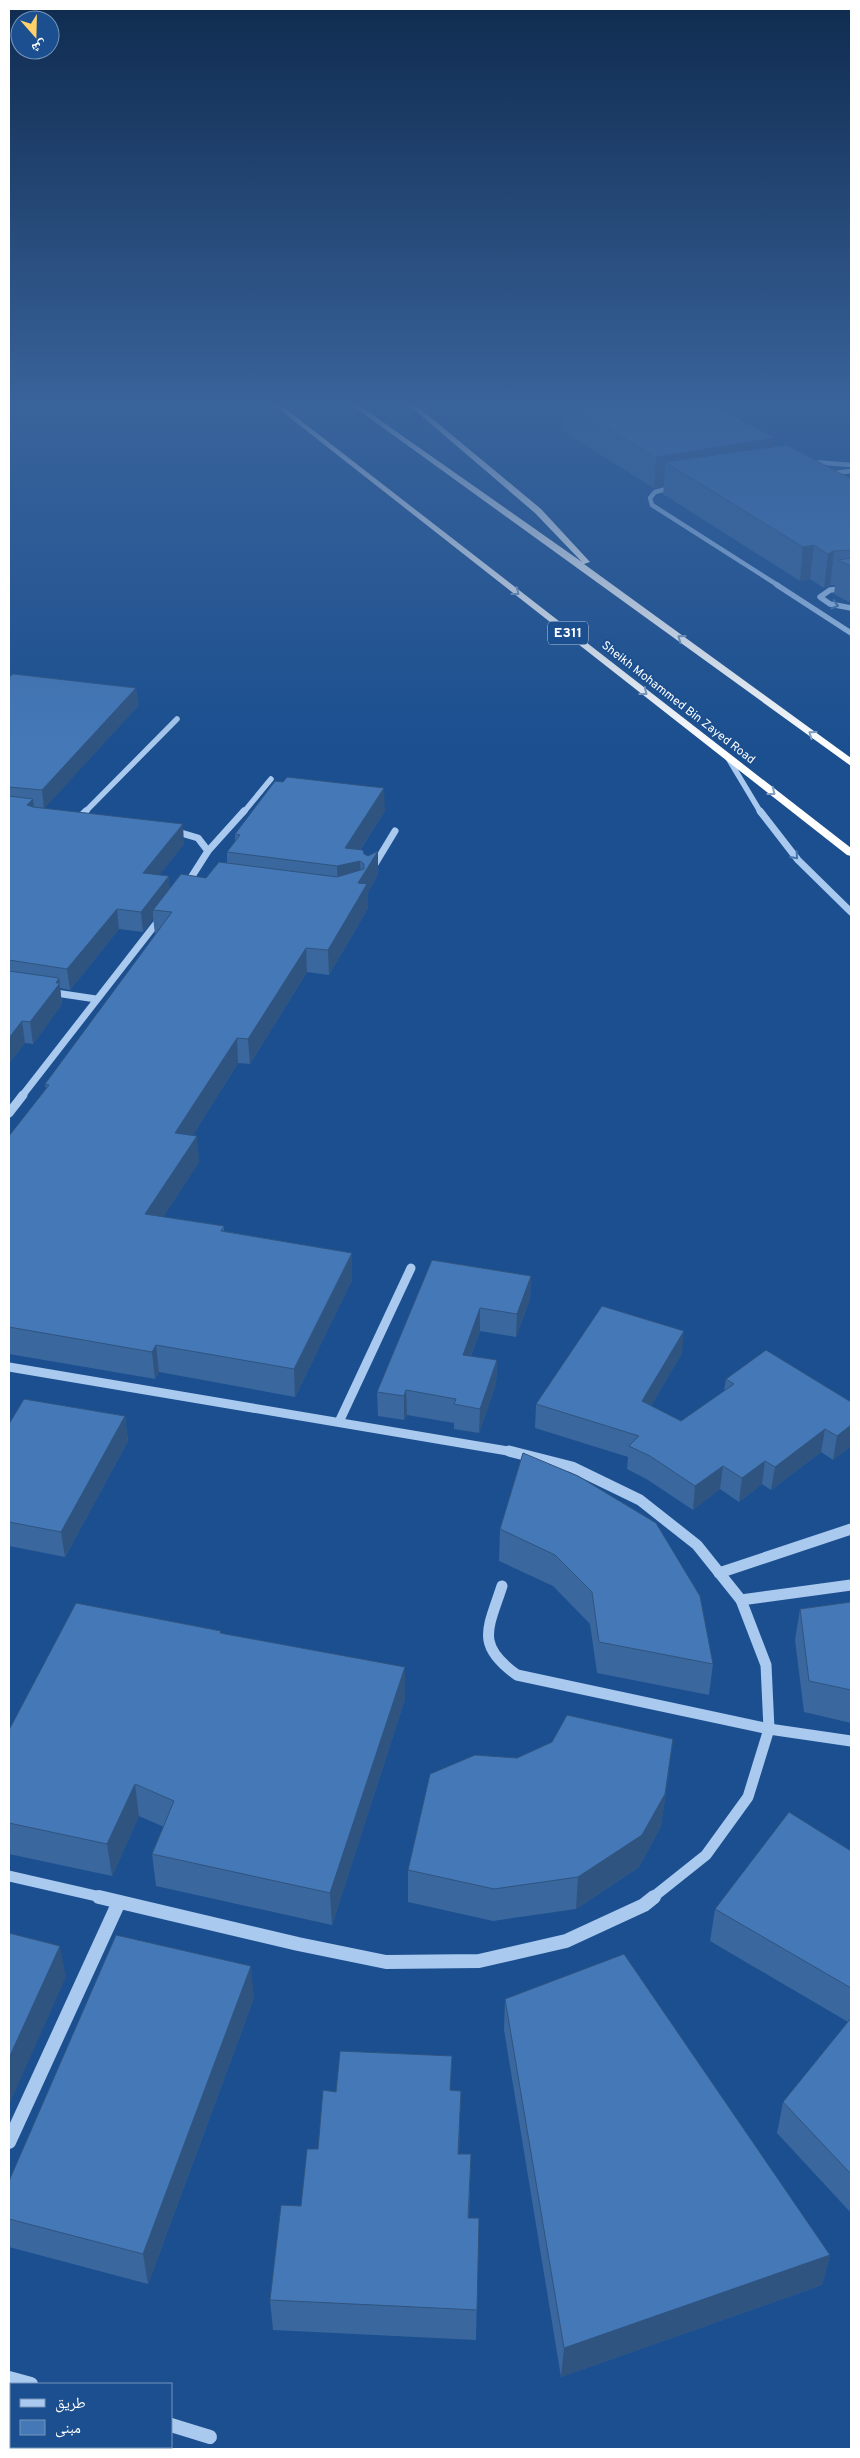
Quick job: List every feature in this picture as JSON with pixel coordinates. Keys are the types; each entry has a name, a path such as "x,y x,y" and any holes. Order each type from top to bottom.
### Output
{"highway":[{"name":"Sheikh Mohammed Bin Zayed Road","path":"425,521 851,854"},
{"path":"518,521 851,763"},
{"path":"547,521 601,580"}],"street":[{"path":"676,521 851,633"},
{"path":"851,588 823,592 820,597 832,605 851,608"},
{"path":"79,818 177,719"},
{"path":"728,758 750,798 774,832 803,866 851,912"},
{"path":"181,892 208,851 227,832 271,779"},
{"path":"70,817 88,820"},
{"path":"160,828 190,833 204,841 208,851"},
{"path":"369,874 394,831"},
{"path":"193,876 202,878"},
{"path":"9,1113 168,907"},
{"path":"38,990 96,999"},
{"path":"339,1422 411,1268"},
{"path":"9,1368 498,1448 572,1467 640,1500 697,1545 741,1600 766,1665 769,1729 748,1797 706,1855 644,1905 566,1941 478,1961 386,1962 298,1944 9,1876"},
{"path":"719,1572 851,1528"},
{"path":"741,1600 851,1585"},
{"path":"769,1729 851,1741"},
{"path":"9,2142 119,1902"},
{"path":"9,2378 26,2383"}],"lane":[{"path":"502,1586 487,1633 489,1650 500,1664 517,1675 769,1729"},
{"path":"172,2426 210,2437"}],"building":[{"path":"760,521 851,521 851,550 834,551 828,554 814,545 803,547"},
{"path":"851,558 851,566 838,560"},
{"path":"13,674 136,688 42,790 9,787 9,677"},
{"path":"287,777 384,788 345,848 363,850 364,854 368,856 378,851 358,883 367,884 328,950 306,948 248,1039 237,1038 175,1133 197,1136 145,1214 224,1226 221,1231 352,1253 294,1369 156,1345 152,1352 9,1327 9,1136 49,1085 45,1084 172,912 153,910 181,874 206,878 219,862 337,877 364,869 364,864 360,861 337,866 227,852 240,835 235,834 275,781 283,782"},
{"path":"9,796 33,799 27,805 33,807 183,824 143,873 169,876 141,912 117,909 67,969 9,960"},
{"path":"9,971 59,978 56,983 60,983 30,1022 22,1021 9,1038"},
{"path":"432,1260 531,1276 517,1314 480,1308 463,1355 497,1360 480,1409 454,1404 456,1399 406,1390 404,1396 377,1392"},
{"path":"602,1306 684,1331 642,1401 681,1421 734,1384 726,1379 766,1350 851,1402 851,1425 837,1436 825,1429 775,1467 765,1461 742,1478 723,1466 695,1486 650,1456 629,1446 639,1436 536,1404"},
{"path":"24,1399 125,1416 61,1532 9,1522 9,1424"},
{"path":"523,1453 578,1476 656,1523 700,1596 713,1664 599,1642 592,1592 555,1555 500,1529"},
{"path":"851,1602 851,1690 809,1681 800,1609"},
{"path":"76,1603 221,1631 220,1633 405,1667 330,1893 152,1854 174,1801 135,1784 107,1844 9,1823 9,1730"},
{"path":"567,1715 673,1739 665,1794 642,1835 578,1877 494,1889 408,1870 430,1774 475,1755 517,1758 552,1742"},
{"path":"789,1812 851,1851 851,1988 715,1909"},
{"path":"9,1933 60,1946 9,2058"},
{"path":"116,1935 251,1966 143,2254 9,2219 9,2181"},
{"path":"624,1954 830,2255 564,2348 505,1999"},
{"path":"851,2018 851,2174 783,2102"},
{"path":"340,2051 452,2056 450,2090 461,2091 458,2154 471,2154 468,2218 479,2218 477,2310 270,2300 281,2205 301,2206 307,2149 318,2149 323,2090 336,2092"}]}
